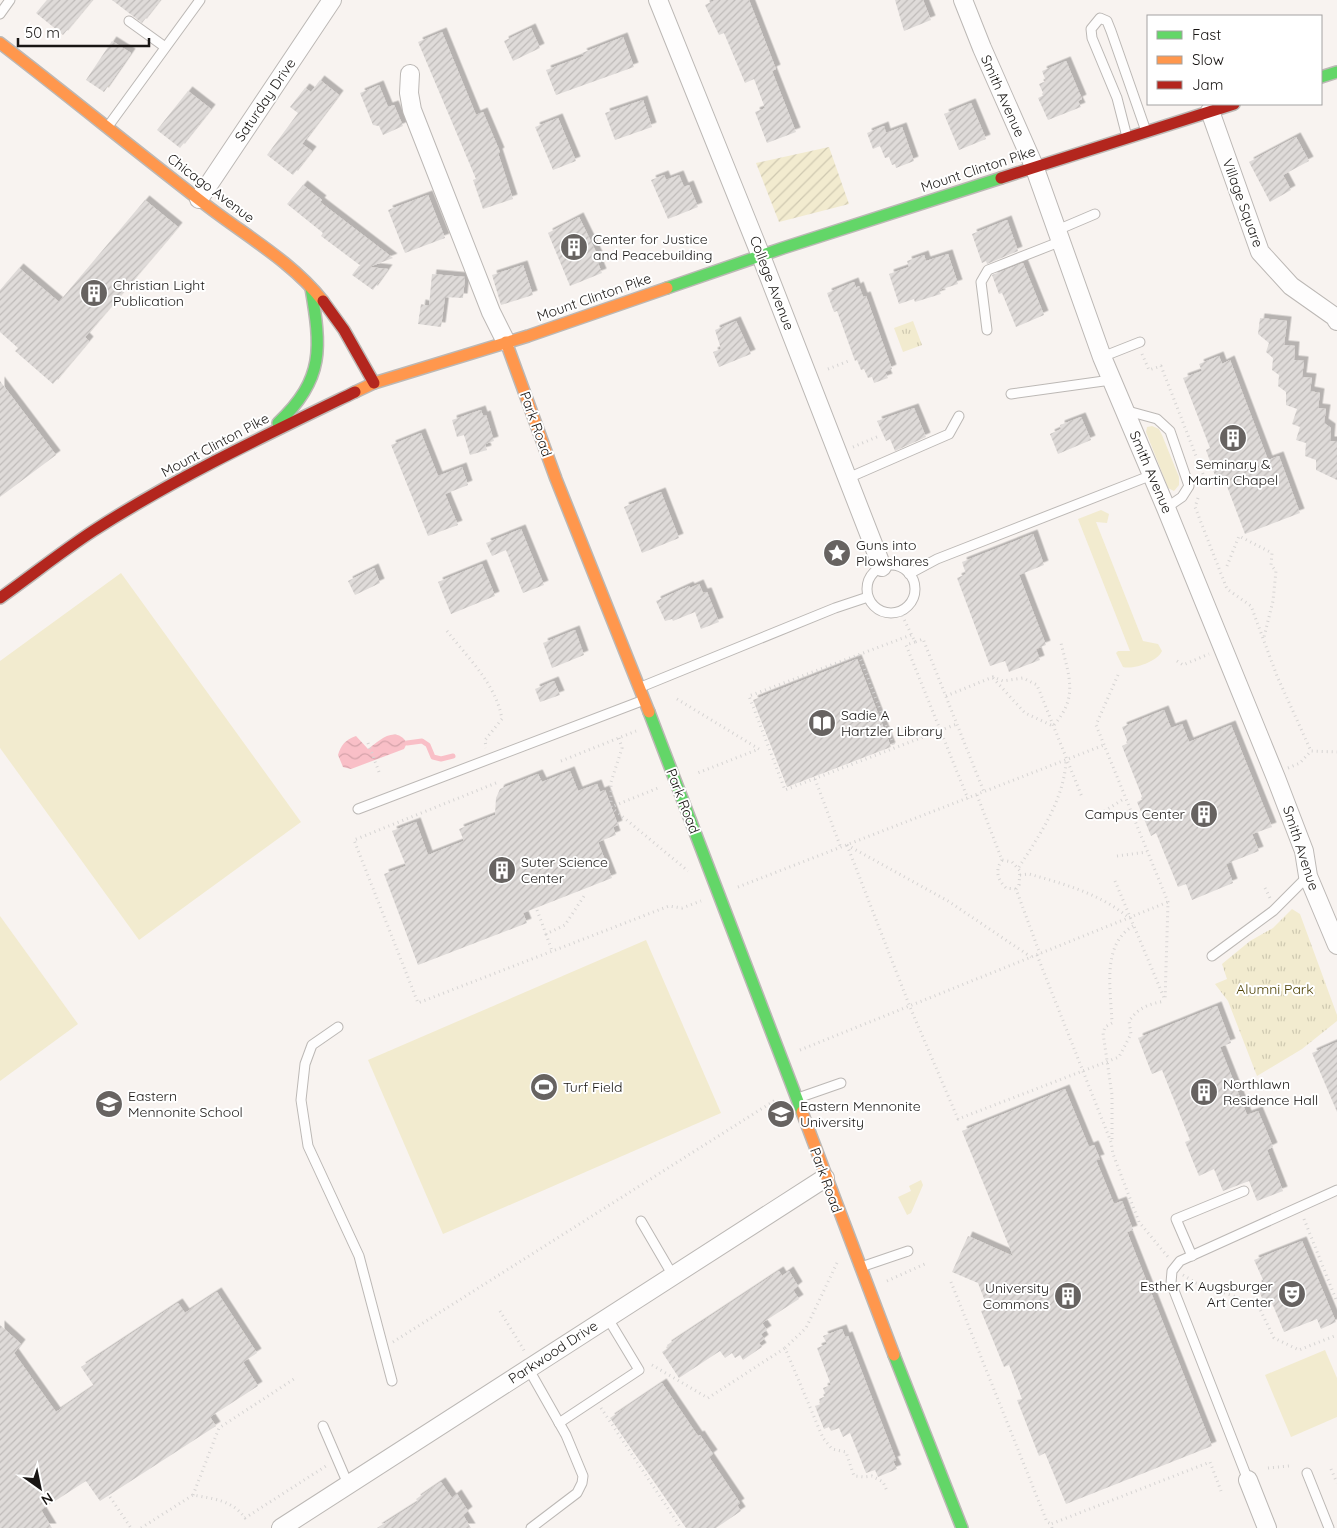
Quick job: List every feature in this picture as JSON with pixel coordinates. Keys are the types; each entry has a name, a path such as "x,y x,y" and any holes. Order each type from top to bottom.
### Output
{"street":[{"name":"Saturday Drive","path":"199,199 332,0"},
{"name":"College Avenue","path":"658,0 762,256 882,567"},
{"name":"Smith Avenue","path":"963,0 1034,166 1057,236 1102,357 1276,778 1304,851 1308,876 1337,945"},
{"name":"Chicago Avenue","path":"0,43 199,199 277,256 311,288 349,335 374,383"},
{"path":"1322,77 1337,72"},
{"name":"Park Road","path":"410,74 409,92 412,110 491,312 506,342 556,479 644,700 782,1058 825,1178 962,1528"},
{"name":"Mount Clinton Pike","path":"0,598 92,532 172,485 257,440 374,383 506,342 1034,166 1231,105"},
{"name":"Village Square","path":"1210,111 1260,252 1291,286 1335,317 1337,321"},
{"path":"257,440 294,407 305,394 316,370 319,333 311,288"},
{"name":"Parkwood Drive","path":"281,1528 672,1274 825,1178"},
{"path":"1248,1480 1267,1528"}],"lane":[{"path":"0,14 10,0"},
{"path":"108,126 197,1"},
{"path":"1127,137 1117,98 1092,38 1091,28 1100,18 1107,21 1146,131"},
{"path":"130,21 165,47"},
{"path":"987,330 981,282 988,270 1057,236 1095,214"},
{"path":"1102,357 1140,342"},
{"path":"1011,394 1111,380"},
{"path":"1124,410 1158,419 1170,431 1189,486 1182,497 1166,508"},
{"path":"848,478 949,434 959,416"},
{"path":"910,574 937,560 1152,475"},
{"path":"897,566 910,574 914,588 911,602 900,611 884,612 877,609 868,597 868,583 871,576 882,567 897,566"},
{"path":"639,688 826,611 868,597"},
{"path":"358,809 644,700"},
{"path":"1212,956 1272,911 1308,876"},
{"path":"338,1027 312,1045 305,1064 301,1100 308,1146 359,1256 392,1381"},
{"path":"797,1098 841,1083"},
{"path":"1248,1480 1171,1283 1171,1273 1175,1266 1192,1256 1337,1190"},
{"path":"1192,1256 1176,1219 1244,1191"},
{"path":"641,1221 672,1274"},
{"path":"860,1268 908,1251"},
{"path":"559,1423 639,1370 606,1317"},
{"path":"530,1367 582,1472 582,1483 576,1494 531,1528"},
{"path":"323,1426 348,1484"},
{"path":"1306,1473 1329,1528"}],"path":[{"path":"828,369 851,360"},
{"path":"853,447 879,436"},
{"path":"1195,507 1227,589 1251,606 1277,676 1311,751"},
{"path":"1227,566 1239,536 1272,553 1271,564 1276,571 1273,601 1264,638"},
{"path":"900,611 915,642"},
{"path":"447,631 490,686 499,703 502,719 485,740 488,759"},
{"path":"911,635 749,696 785,790 957,724"},
{"path":"968,799 906,645 923,639 984,792"},
{"path":"1053,726 1063,714 1070,695 1070,685 1061,643"},
{"path":"1177,661 1182,665 1214,652"},
{"path":"859,655 895,748"},
{"path":"1118,675 1096,725 1168,902 1165,1001"},
{"path":"946,696 993,677 1003,681 1023,678 1037,685 1082,797"},
{"path":"993,677 1025,713 1053,726"},
{"path":"678,699 759,749 692,775"},
{"path":"561,761 639,730"},
{"path":"611,807 611,782 622,748 619,738"},
{"path":"368,743 379,772"},
{"path":"734,889 1104,745"},
{"path":"1285,769 1300,763 1311,751 1337,752"},
{"path":"1016,889 1019,885 1019,867 1036,842 1058,796 1066,775 1066,760"},
{"path":"815,779 841,848"},
{"path":"496,783 354,840 418,1003 669,906 682,908 704,899"},
{"path":"611,807 661,787"},
{"path":"977,795 1002,860 997,871 998,878 1006,888 1016,889"},
{"path":"1100,814 1125,798"},
{"path":"611,807 695,877"},
{"path":"847,845 948,901 1032,957"},
{"path":"847,845 910,1007 958,1119 1119,1057 1132,1034 1130,1021 1136,1011 1149,1004 1165,1001"},
{"path":"1117,856 1147,852"},
{"path":"1002,860 1007,860 1019,867"},
{"path":"1020,875 1040,877 1083,892 1108,902 1130,918"},
{"path":"1116,881 1165,1001"},
{"path":"1264,888 1270,899"},
{"path":"1016,889 1083,1071 1112,1142"},
{"path":"546,934 566,925 586,893"},
{"path":"782,1058 1168,902"},
{"path":"537,910 552,951"},
{"path":"1133,926 1123,932 1114,948 1110,986 1112,1023 1105,1027 1103,1033 1112,1095 1113,1154 1139,1222 1184,1276 1196,1283 1248,1301 1255,1298 1274,1338 1299,1350 1337,1336"},
{"path":"383,1348 779,1097"},
{"path":"1302,1215 1337,1302"},
{"path":"649,1360 654,1369 708,1398 785,1348 806,1328 838,1260"},
{"path":"885,1282 927,1263"},
{"path":"951,1282 1047,1522 1052,1526 1210,1462 1221,1491"},
{"path":"500,1312 530,1367"},
{"path":"785,1348 823,1438 832,1449 846,1452 854,1476 872,1476 883,1482 887,1491"},
{"path":"142,1528 193,1495 220,1428 294,1379"},
{"path":"595,1399 681,1528"},
{"path":"193,1495 227,1502 238,1509 245,1518 337,1458"},
{"path":"1268,1468 1289,1466"},
{"path":"1331,1469 1337,1483"},
{"path":"110,1498 131,1528"}],"green space":[{"path":"829,147 849,204 779,222 756,163"},
{"path":"913,321 922,345 903,352 894,328"},
{"path":"1152,426 1159,429 1179,477 1179,485 1174,491 1168,488 1146,432 1147,427"},
{"path":"1101,510 1109,514 1107,523 1096,522 1143,641 1158,644 1162,651 1156,658 1139,666 1123,667 1116,653 1118,651 1130,651 1078,519"},
{"path":"121,573 301,822 139,940 0,748 0,661"},
{"name":"Alumni Park","path":"1292,909 1300,914 1337,1015 1337,1021 1302,1049 1257,1076 1228,1001 1215,984 1227,979 1222,964 1250,941 1273,928"},
{"path":"0,916 78,1024 0,1081"},
{"name":"Turf Field","path":"646,940 721,1113 443,1234 368,1060"},
{"path":"921,1180 923,1185 911,1213 907,1215 898,1197 911,1191 909,1186"},
{"path":"1325,1350 1337,1378 1337,1417 1291,1437 1265,1375"}],"water":[{"path":"392,735 397,735 407,743 404,749 351,769 343,767 338,755 339,751 346,741 356,736 368,749 387,736"}],"building":[{"path":"47,0 92,0 63,35 36,13"},
{"path":"112,0 160,0 142,23"},
{"path":"715,0 749,0 776,69 772,71 796,132 767,143 755,112 765,108 754,79 745,83 724,33 719,35 705,5"},
{"path":"895,0 923,0 931,20 904,31"},
{"path":"531,28 540,48 513,61 504,41"},
{"path":"442,32 476,115 483,112 500,152 498,153 513,199 483,209 473,180 476,179 418,42"},
{"path":"623,37 634,67 556,95 546,70 584,56 582,53"},
{"path":"112,41 131,53 104,92 86,80"},
{"path":"1066,61 1082,99 1078,101 1081,107 1048,120 1038,98 1044,95 1039,84 1046,81 1042,71"},
{"path":"320,80 339,95 302,144 312,151 293,175 267,155 298,113 290,107 305,88 311,92"},
{"path":"379,85 388,107 394,105 403,126 383,135 379,126 373,125 360,93"},
{"path":"188,91 211,109 180,148 157,130"},
{"path":"643,100 652,127 615,140 605,113"},
{"path":"971,103 986,139 959,150 944,114"},
{"path":"558,118 576,161 553,170 535,127"},
{"path":"884,126 886,133 902,127 914,161 896,168 895,164 892,165 889,157 885,158 880,146 873,149 867,133"},
{"path":"1296,137 1309,161 1283,175 1291,190 1270,202 1249,162"},
{"path":"664,175 666,180 679,175 684,187 689,185 698,207 668,219 651,180"},
{"path":"303,185 322,200 320,202 393,258 369,267 388,269 373,290 352,275 361,266 321,236 323,233 287,204"},
{"path":"428,195 445,238 405,253 388,210"},
{"name":"Christian Light Publication","path":"145,200 178,227 85,337 89,341 53,384 15,351 18,348 0,332 0,290 19,268 59,302"},
{"name":"Center for Justice and Peacebuilding","path":"579,217 601,262 598,263 602,273 570,286 548,233"},
{"path":"1007,220 1018,251 987,264 986,261 982,263 972,234"},
{"path":"948,254 958,284 939,290 941,294 915,302 914,299 899,304 889,274 909,267 907,261 924,255 926,261"},
{"path":"1023,263 1044,315 1016,327 1002,293 999,294 992,275"},
{"path":"523,265 533,295 501,305 492,275"},
{"path":"432,274 465,277 463,298 445,297 441,327 418,324 421,304 429,306"},
{"path":"854,282 856,288 859,286 863,297 866,296 892,369 885,372 888,378 874,383 872,377 868,378 864,369 861,370 857,360 855,361 837,311 834,312 827,293"},
{"path":"1260,318 1287,321 1284,345 1295,346 1294,360 1304,361 1302,377 1312,378 1310,391 1320,393 1318,408 1326,409 1324,423 1331,428 1330,441 1337,441 1337,480 1316,470 1316,460 1305,456 1306,443 1296,440 1300,427 1292,424 1297,409 1286,405 1286,392 1278,386 1279,375 1272,370 1273,358 1266,352 1269,343 1258,334"},
{"path":"736,321 751,354 719,367 713,352 721,349 715,330"},
{"name":"Seminary & Martin Chapel","path":"1219,356 1222,364 1230,360 1268,460 1279,456 1300,513 1245,534 1225,481 1218,484 1206,450 1210,448 1183,378 1202,371 1199,364"},
{"path":"0,381 56,455 0,497"},
{"path":"914,408 926,437 895,451 890,439 886,441 877,421"},
{"path":"481,410 483,416 486,415 494,441 485,444 487,450 470,455 464,435 457,437 452,420"},
{"path":"1081,417 1091,440 1058,454 1050,434 1061,429 1060,425"},
{"path":"421,433 438,476 462,467 468,485 445,494 458,525 428,536 391,445"},
{"path":"661,492 679,538 642,553 624,507"},
{"path":"521,529 544,585 523,593 506,550 492,556 486,543"},
{"path":"1033,534 1044,565 1019,575 1046,645 1036,649 1040,660 1009,672 1005,661 990,666 957,578 966,574 962,562"},
{"path":"482,564 495,596 451,614 438,582"},
{"path":"374,568 380,583 355,595 348,581"},
{"path":"699,584 703,593 707,592 719,622 701,629 695,612 673,621 672,619 665,621 656,601 689,586 690,588"},
{"path":"575,630 584,655 552,668 543,643"},
{"name":"Sadie A Hartzler Library","path":"857,659 891,747 787,787 753,700"},
{"path":"554,681 560,695 540,702 535,689"},
{"name":"Campus Center","path":"1164,710 1171,728 1182,724 1189,742 1231,725 1272,827 1252,834 1259,851 1226,864 1233,883 1192,900 1186,884 1178,887 1156,833 1151,836 1137,802 1143,799 1122,746 1128,743 1122,727"},
{"name":"Suter Science Center","path":"570,771 578,791 597,784 600,792 605,790 618,825 613,827 616,835 598,842 612,878 523,913 527,923 418,965 384,874 406,866 392,831 416,822 428,855 464,841 459,829 495,815 496,798 500,789 538,774 542,782"},
{"name":"Northlawn Residence Hall","path":"1217,1006 1231,1043 1220,1047 1247,1115 1258,1111 1273,1147 1267,1150 1283,1191 1257,1201 1249,1181 1223,1191 1214,1169 1199,1176 1185,1142 1190,1140 1162,1070 1152,1074 1138,1038"},
{"path":"1337,1042 1337,1112 1312,1053"},
{"name":"University Commons","path":"1065,1089 1089,1147 1094,1145 1100,1159 1096,1160 1114,1204 1122,1201 1133,1230 1127,1232 1212,1446 1066,1504 1045,1453 1039,1456 1017,1400 1022,1399 1009,1365 1004,1367 981,1311 988,1309 978,1283 952,1272 968,1236 1013,1256 962,1131"},
{"name":"Esther K Augsburger Art Center","path":"1302,1241 1336,1322 1321,1329 1317,1319 1284,1332 1272,1303 1265,1306 1257,1285 1264,1282 1254,1260"},
{"path":"779,1271 782,1276 789,1271 798,1286 793,1290 799,1299 762,1323 767,1330 761,1334 764,1339 759,1343 762,1347 743,1360 740,1355 735,1358 732,1353 725,1358 720,1351 679,1378 662,1352 668,1348 667,1345"},
{"path":"217,1292 257,1353 243,1362 258,1386 210,1417 216,1426 100,1501 86,1481 41,1510 52,1528 0,1528 0,1325 21,1344 14,1353 56,1412 94,1386 81,1367 178,1303 185,1313"},
{"path":"842,1329 845,1337 848,1336 896,1460 893,1461 897,1469 878,1477 875,1470 866,1473 850,1433 843,1437 839,1428 831,1431 829,1427 824,1429 815,1406 821,1404 819,1399 826,1396 823,1388 831,1385 817,1348 827,1344 823,1336"},
{"path":"662,1383 698,1436 700,1435 713,1454 709,1457 740,1503 737,1505 741,1511 716,1528 686,1528 610,1418"},
{"path":"441,1482 452,1498 457,1494 468,1511 463,1515 471,1528 377,1528 418,1502 416,1499"}],"waterway":[{"path":"407,743 422,741 428,745 433,757 441,759 453,756"}],"traffic: fast":[{"path":"1322,77 1337,72"},
{"path":"667,288 783,248 1001,178"},
{"path":"278,423 304,392 312,377 316,361 317,328 311,288"},
{"path":"649,712 802,1112"},
{"path":"894,1355 962,1528"}],"traffic: slow":[{"path":"0,43 206,205 282,261 297,273 323,301"},
{"path":"355,392 374,383 528,336 667,288"},
{"path":"506,342 556,479 649,712"},
{"path":"802,1112 894,1355"}],"traffic: jam":[{"path":"1001,178 1231,105"},
{"path":"323,301 344,330 374,383"},
{"path":"0,598 81,539 156,493 221,458 355,392"}],"place":[{"name":"Center for Justice and Peacebuilding","path":"574,247"},
{"name":"Christian Light Publication","path":"94,293"},
{"name":"Seminary & Martin Chapel","path":"1233,438"},
{"name":"Guns into Plowshares","path":"837,553"},
{"name":"Sadie A Hartzler Library","path":"822,723"},
{"name":"Campus Center","path":"1204,814"},
{"name":"Suter Science Center","path":"502,870"},
{"name":"Turf Field","path":"544,1087"},
{"name":"Northlawn Residence Hall","path":"1204,1092"},
{"name":"Eastern Mennonite School","path":"109,1104"},
{"name":"Eastern Mennonite University","path":"781,1114"},
{"name":"Esther K Augsburger Art Center","path":"1292,1294"},
{"name":"University Commons","path":"1068,1296"}]}
